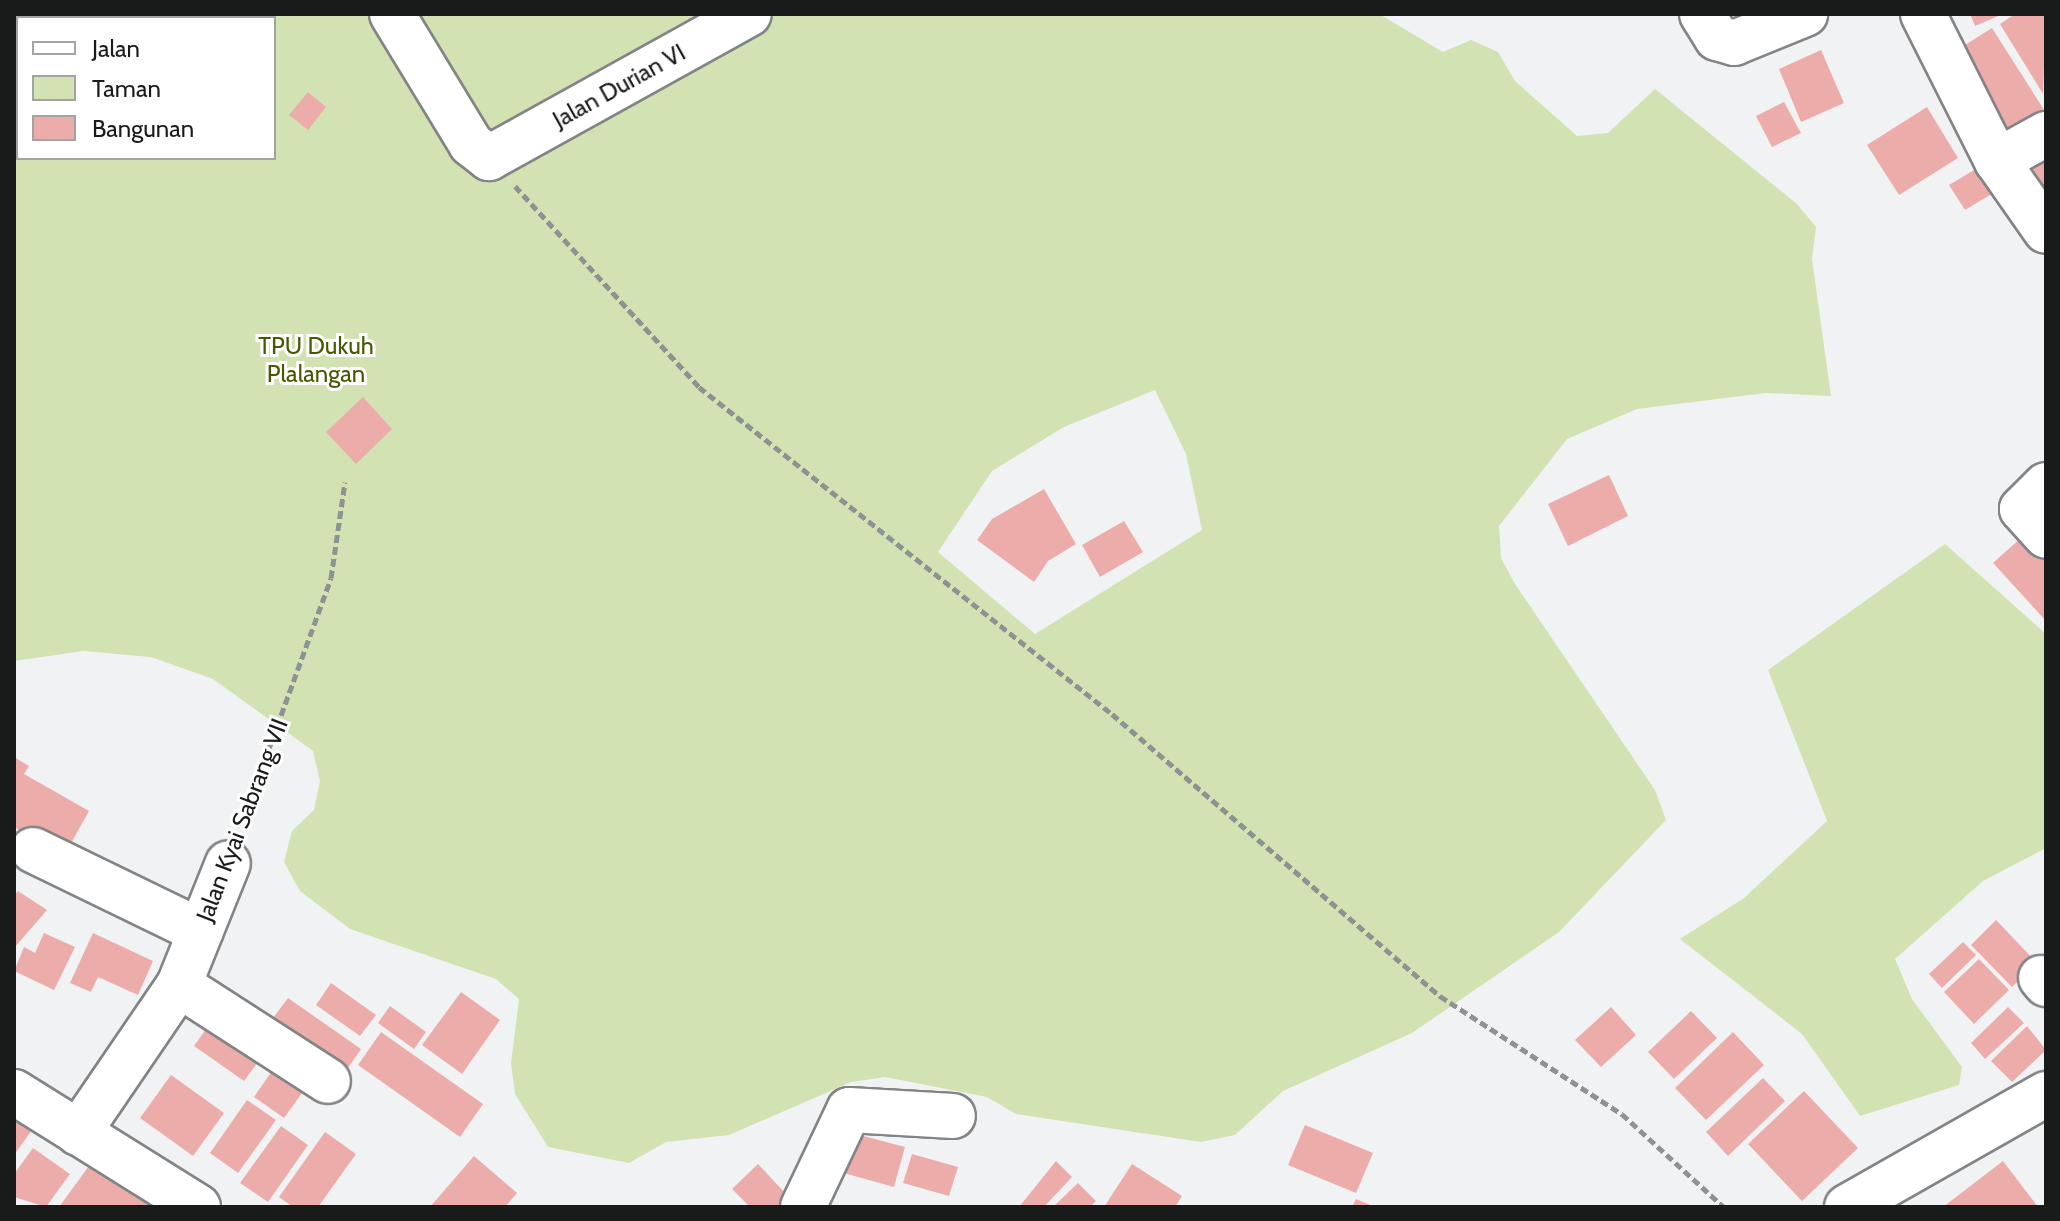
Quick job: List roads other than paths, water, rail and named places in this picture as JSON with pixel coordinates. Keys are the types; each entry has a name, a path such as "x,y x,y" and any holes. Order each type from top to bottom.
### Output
{"street":[{"name":"Jalan Durian VI","path":"392,14 471,144 489,158 749,14"},
{"path":"1702,14 1717,38 1734,43 1805,14"},
{"path":"1923,14 1989,147 2046,231"},
{"path":"1989,147 2046,134"},
{"path":"33,850 200,931"},
{"name":"Jalan Kyai Sabrang VII","path":"78,1133 179,985 228,863"},
{"path":"179,985 328,1081"},
{"path":"14,1092 198,1207"},
{"path":"1847,1207 2046,1094"},
{"path":"803,1207 849,1110 953,1116"}],"park label":[{"name":"TPU Dukuh Plalangan","path":"316,360"}]}
